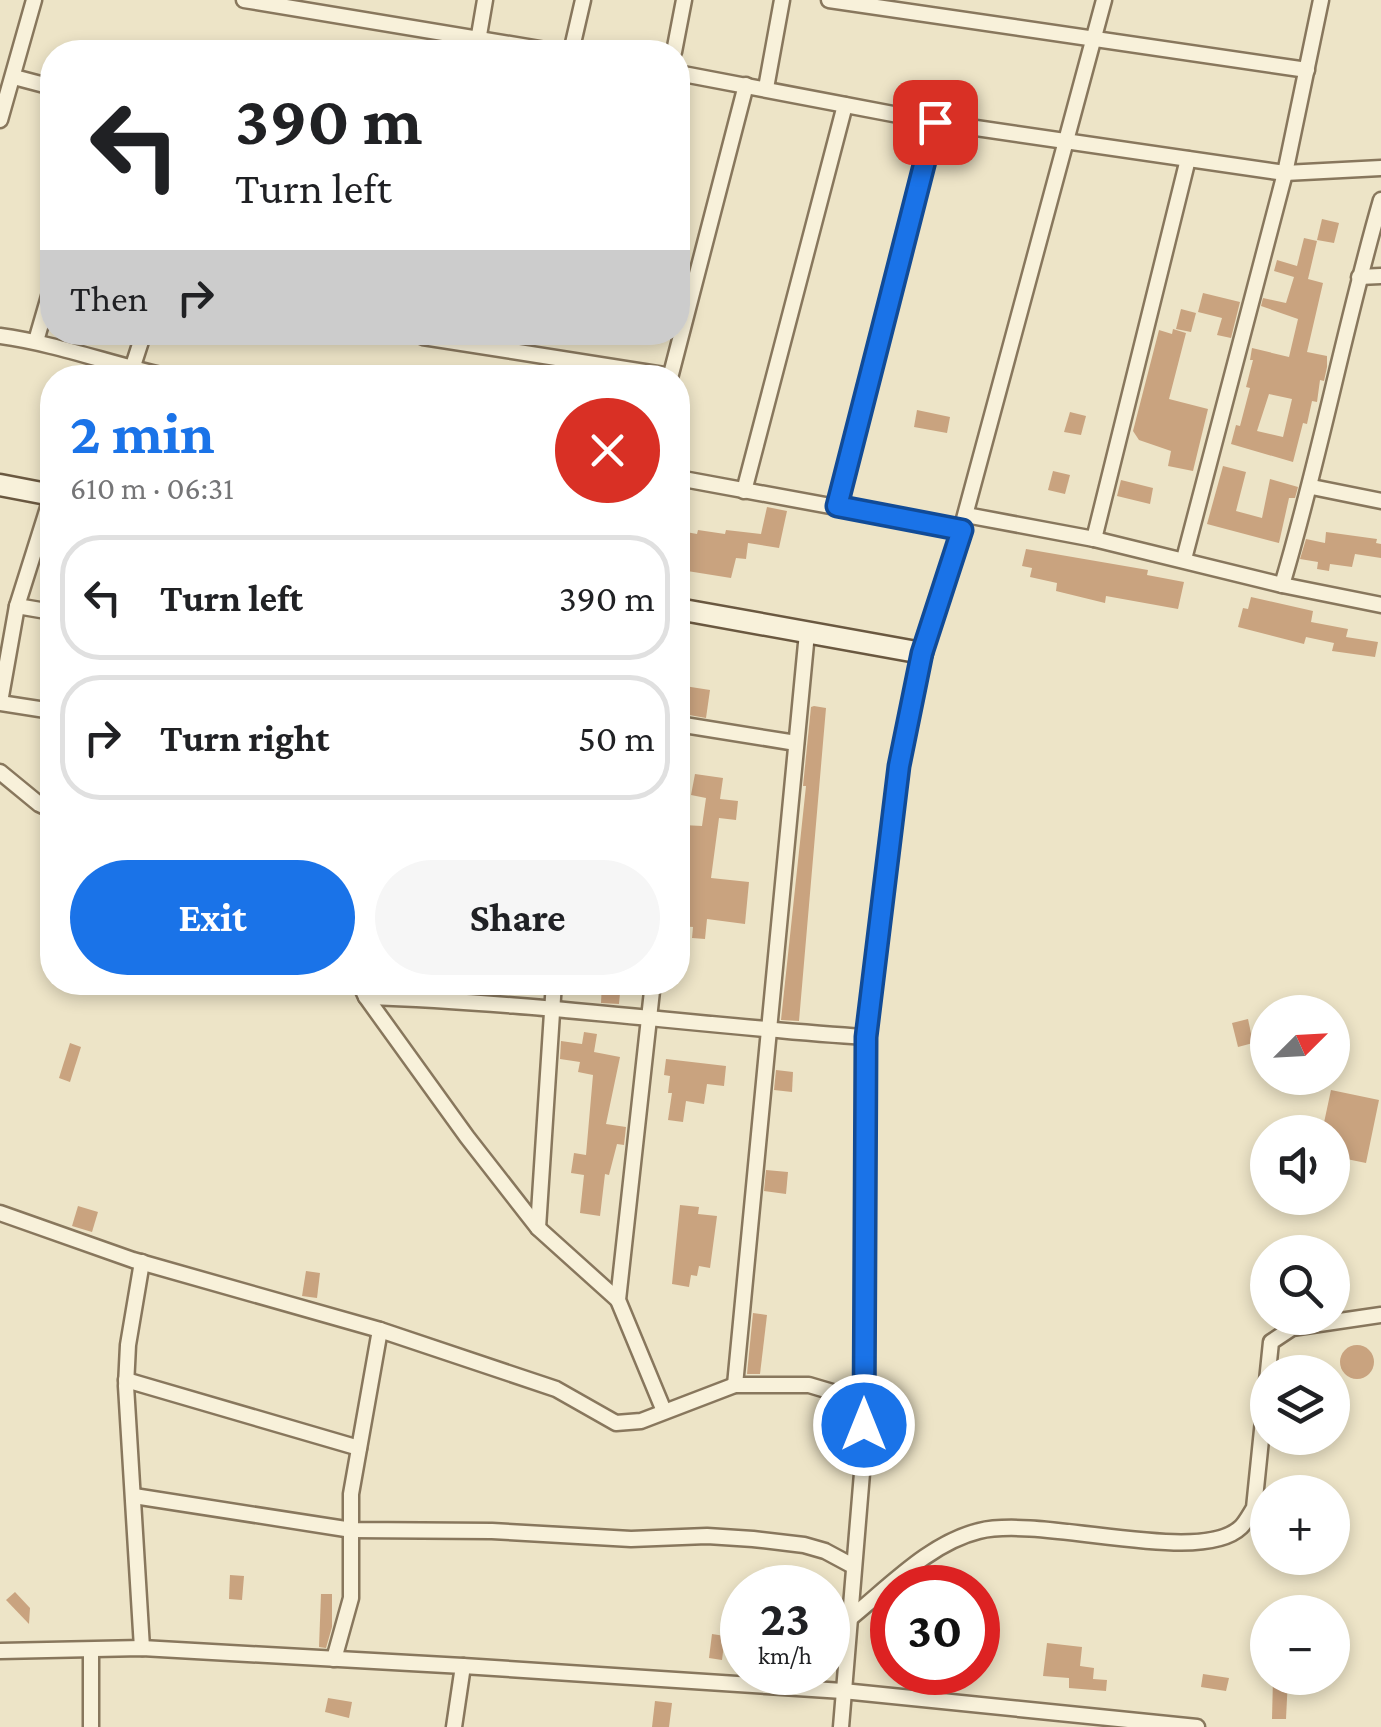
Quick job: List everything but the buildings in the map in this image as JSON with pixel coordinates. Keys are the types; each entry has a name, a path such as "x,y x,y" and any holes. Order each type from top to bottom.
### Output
{"street":[{"path":"0,120 34,0"},
{"path":"244,0 473,40"},
{"path":"478,40 485,0"},
{"path":"574,40 583,0"},
{"path":"676,40 684,0"},
{"path":"766,88 782,0"},
{"path":"829,0 1307,70"},
{"path":"850,1598 864,1449 866,1037 894,796 922,653 964,523 1104,0"},
{"path":"1184,559 1285,173 1322,0"},
{"path":"690,75 935,122 1285,173 1381,168"},
{"path":"14,76 40,84"},
{"path":"690,299 746,85"},
{"path":"744,491 846,105"},
{"path":"837,506 935,122"},
{"path":"1094,539 1188,159"},
{"path":"1282,585 1312,486 1359,276 1381,200"},
{"path":"1359,276 1381,276"},
{"path":"36,340 40,326"},
{"path":"0,336 40,341"},
{"path":"53,345 119,365"},
{"path":"474,345 600,365"},
{"path":"690,480 837,506 1094,539 1381,605"},
{"path":"0,485 40,493"},
{"path":"1312,486 1381,501"},
{"path":"40,533 17,606 0,702 40,709"},
{"path":"17,606 40,610"},
{"path":"690,611 922,653"},
{"path":"735,1385 807,633"},
{"path":"690,726 796,742"},
{"path":"0,772 40,804"},
{"path":"366,995 466,1137 538,1228 618,1300 664,1411"},
{"path":"410,995 866,1037"},
{"path":"458,1000 459,995"},
{"path":"538,1228 553,995"},
{"path":"618,1300 651,995"},
{"path":"0,1213 142,1262 380,1330 556,1389 616,1422 641,1421 735,1385 809,1385 864,1401"},
{"path":"142,1262 126,1380 142,1648"},
{"path":"850,1618 954,1539 979,1530 1042,1526 1189,1544 1240,1528 1254,1508 1271,1342 1292,1328 1381,1315"},
{"path":"334,1659 351,1598 352,1494 380,1330"},
{"path":"126,1380 359,1448"},
{"path":"134,1496 352,1530 492,1531 631,1540 708,1536 753,1539 825,1550 853,1566"},
{"path":"0,1651 142,1648 720,1683"},
{"path":"91,1651 91,1727"},
{"path":"454,1727 463,1666"},
{"path":"850,1692 1112,1722 1197,1727"},
{"path":"840,1727 843,1695"}],"route":[{"path":"864,1425 866,1037 899,766 922,653 962,530 837,506 935,122"}]}
